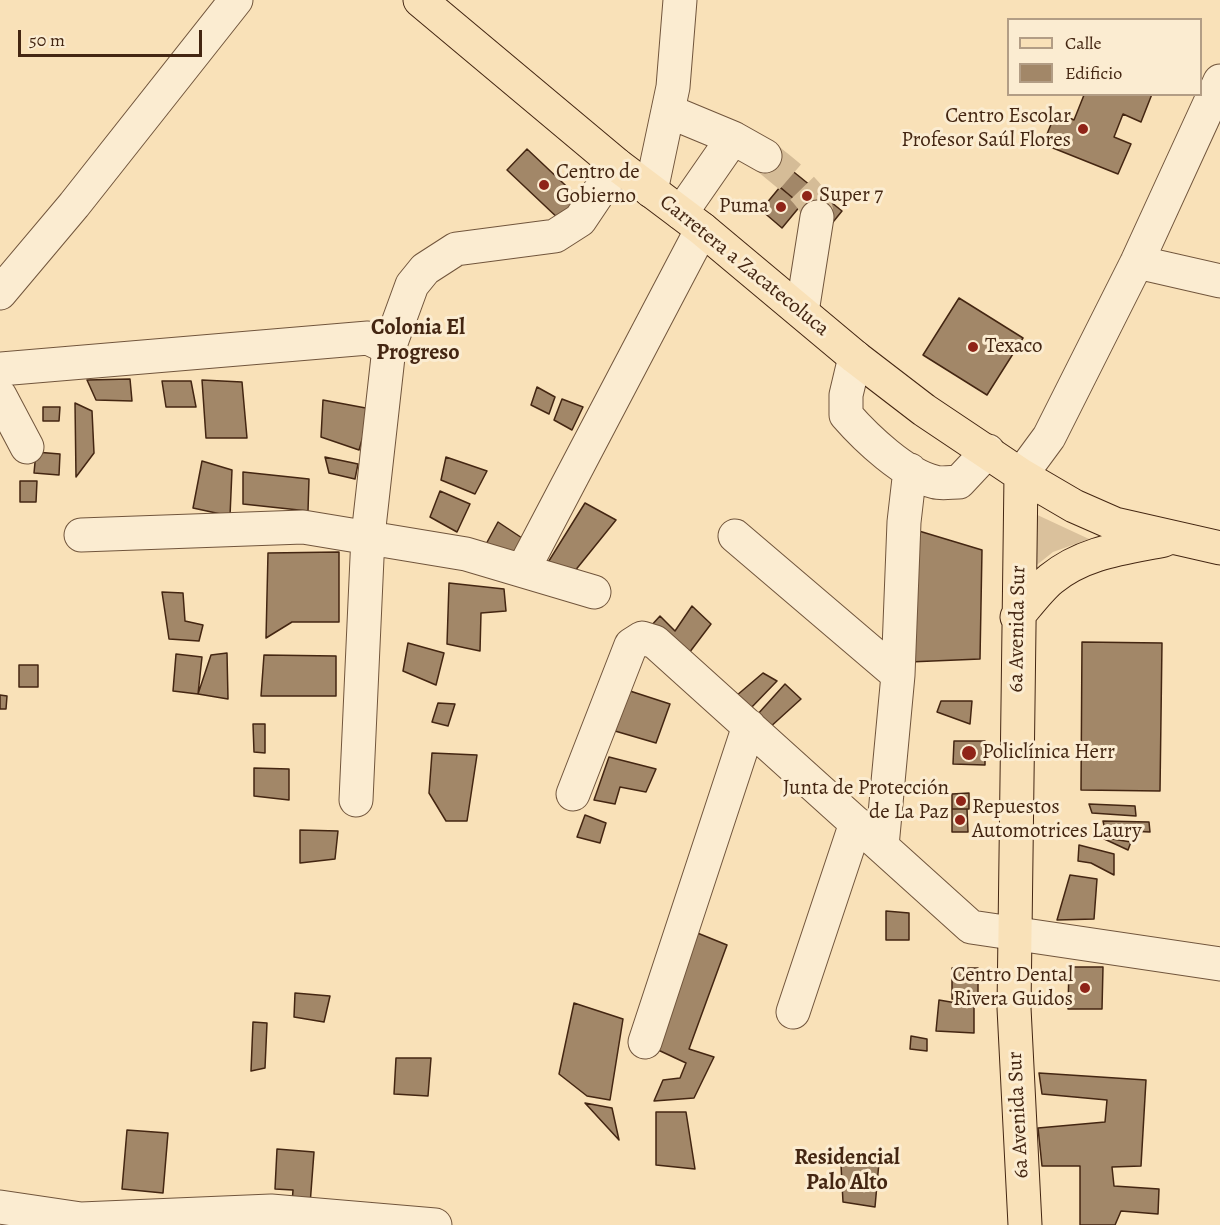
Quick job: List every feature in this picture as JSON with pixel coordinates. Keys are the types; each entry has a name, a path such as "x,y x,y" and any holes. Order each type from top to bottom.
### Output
{"main road":[{"name":"Carretera a Zacatecoluca","path":"420,0 617,165 692,221 855,357 924,410 1021,475 1074,506 1115,524 1220,548"},
{"name":"6a Avenida Sur","path":"1021,475 1017,617 1014,1008 1025,1225"},
{"path":"1017,617 1050,580 1078,562 1104,552 1177,538"}],"street":[{"path":"0,293 74,205 236,0"},
{"path":"651,191 673,87 680,0"},
{"path":"1021,475 1049,437 1137,262 1220,81"},
{"path":"668,111 733,138 765,156"},
{"path":"523,570 733,138"},
{"path":"356,800 368,536 389,348 412,285 425,270 456,249 470,245 542,240 555,236 580,220 617,165"},
{"path":"802,312 818,218"},
{"path":"1137,262 1220,280"},
{"path":"0,369 368,338 389,348"},
{"path":"855,357 846,395 846,415 860,431 910,471 936,483 959,482 988,451"},
{"path":"0,396 27,447"},
{"path":"882,846 898,675 904,522 910,471"},
{"path":"81,535 303,527 466,554 594,592"},
{"path":"735,536 898,675"},
{"path":"573,794 631,645 642,638 655,642 971,927 1220,964"},
{"path":"645,1042 749,726"},
{"path":"793,1012 856,823"},
{"path":"0,1207 81,1219 271,1211 435,1225"}],"shaded area":[{"path":"1031,512 1089,539 1053,552 1028,572"}],"building":[{"name":"Centro Escolar Profesor Saúl Flores","path":"1084,96 1151,96 1141,122 1123,114 1114,137 1131,144 1118,174 1043,144 1056,112 1074,120"},
{"name":"Centro de Gobierno","path":"527,149 581,200 561,221 507,170"},
{"name":"Super 7","path":"769,152 842,211 829,227 756,168"},
{"name":"Puma","path":"780,187 801,205 782,228 761,210"},
{"name":"Texaco","path":"959,298 1023,338 987,395 923,355"},
{"path":"130,379 132,401 96,400 87,380"},
{"path":"202,380 242,382 247,438 206,438"},
{"path":"162,381 191,381 196,407 166,407"},
{"path":"537,387 555,397 549,414 531,405"},
{"path":"562,399 583,407 572,430 554,420"},
{"path":"323,400 371,409 359,450 321,437"},
{"path":"75,403 92,411 94,453 76,477"},
{"path":"43,407 60,407 59,421 43,421"},
{"path":"36,452 60,454 59,475 34,473"},
{"path":"325,457 358,464 355,479 329,473"},
{"path":"446,457 487,471 475,494 441,480"},
{"path":"202,461 232,470 230,516 193,508"},
{"path":"243,472 309,479 308,511 243,504"},
{"path":"20,481 37,481 36,502 20,502"},
{"path":"440,491 470,504 457,532 430,517"},
{"path":"585,503 616,520 574,572 547,564"},
{"path":"498,522 525,540 516,560 485,546"},
{"path":"919,531 982,550 980,659 909,662"},
{"path":"339,552 339,622 292,622 266,638 268,553"},
{"path":"449,583 504,589 506,611 481,613 480,651 447,644"},
{"path":"162,592 183,593 185,621 203,625 199,641 169,639"},
{"path":"692,606 711,624 686,657 650,627 660,616 675,631"},
{"path":"1082,642 1162,643 1160,791 1081,790"},
{"path":"408,643 444,653 436,685 403,671"},
{"path":"227,653 228,699 198,694 211,655"},
{"path":"176,654 202,657 198,694 173,691"},
{"path":"264,655 336,656 336,696 261,696"},
{"path":"19,665 38,665 38,687 19,687"},
{"path":"763,673 777,681 749,710 736,696"},
{"path":"785,684 801,699 768,729 757,715"},
{"path":"630,691 670,704 656,743 615,731"},
{"path":"0,695 7,696 6,709 0,709"},
{"path":"941,701 972,701 970,724 937,712"},
{"path":"438,703 455,704 448,726 432,722"},
{"path":"253,724 265,724 265,753 254,752"},
{"name":"Policlínica Herr","path":"954,741 985,741 985,765 953,764"},
{"path":"432,753 477,755 467,821 446,821 429,793"},
{"path":"609,757 656,769 646,792 620,787 615,804 594,800"},
{"path":"254,768 289,769 289,800 254,796"},
{"name":"Junta de Protección de La Paz","path":"969,793 969,809 952,809 952,794"},
{"path":"1089,804 1135,806 1136,816 1092,813"},
{"name":"Repuestos Automotrices Laury","path":"952,809 967,809 968,832 952,832"},
{"path":"585,815 606,823 600,843 577,837"},
{"path":"1103,821 1149,822 1150,832 1105,830"},
{"path":"300,830 338,831 335,859 300,863"},
{"path":"1100,837 1131,842 1128,850"},
{"path":"1079,845 1114,854 1114,875 1091,863 1078,861"},
{"path":"1070,875 1097,879 1094,919 1057,920"},
{"path":"886,911 909,913 909,940 886,940"},
{"path":"690,930 727,945 689,1049 714,1057 694,1098 654,1101 663,1080 680,1078 686,1063 656,1049"},
{"name":"Centro Dental Rivera Guidos","path":"1069,967 1103,967 1102,1009 1068,1009"},
{"path":"952,968 978,968 978,999 952,999"},
{"path":"295,993 330,996 324,1022 294,1017"},
{"path":"939,1000 974,1006 974,1033 936,1031"},
{"path":"574,1003 623,1019 610,1100 587,1096 559,1074"},
{"path":"253,1022 267,1023 265,1068 251,1071"},
{"path":"911,1036 927,1039 927,1051 910,1049"},
{"path":"396,1058 431,1058 428,1096 394,1094"},
{"path":"1039,1073 1146,1080 1141,1166 1112,1167 1114,1186 1159,1189 1158,1214 1121,1211 1115,1225 1080,1225 1080,1166 1042,1166 1038,1128 1105,1122 1107,1100 1042,1094"},
{"path":"585,1103 612,1108 619,1140"},
{"path":"656,1112 686,1112 695,1169 656,1165"},
{"path":"127,1130 168,1133 163,1193 122,1189"},
{"path":"277,1149 314,1152 310,1205 292,1204 293,1190 275,1189"},
{"path":"879,1162 875,1207 843,1202 841,1165"}],"tunnel":[{"path":"765,156 806,192 816,209 817,217"}],"place":[{"name":"Centro Escolar Profesor Saúl Flores","path":"1083,129"},
{"name":"Centro de Gobierno","path":"544,185"},
{"name":"Super 7","path":"807,196"},
{"name":"Puma","path":"781,207"},
{"name":"Texaco","path":"973,347"},
{"name":"Policlínica Herr","path":"969,753"},
{"name":"Junta de Protección de La Paz","path":"961,801"},
{"name":"Repuestos Automotrices Laury","path":"960,820"},
{"name":"Centro Dental Rivera Guidos","path":"1085,988"}],"district":[{"name":"Colonia El Progreso","path":"418,342"},
{"name":"Residencial Palo Alto","path":"847,1172"}]}
